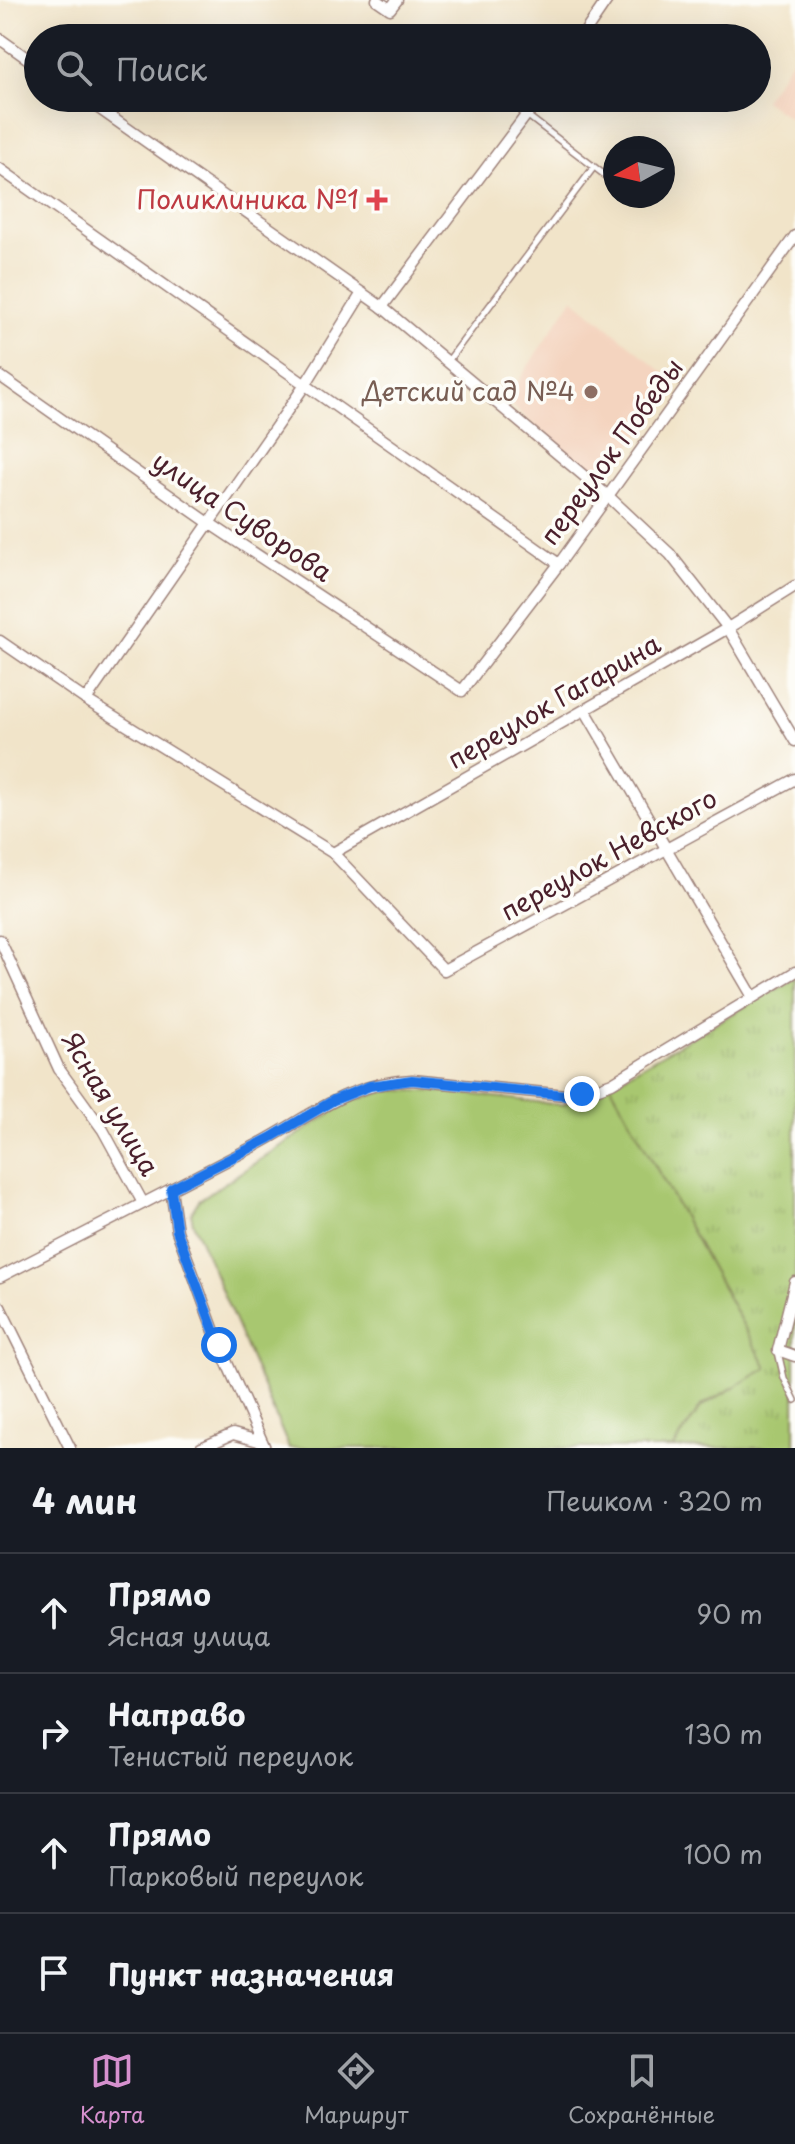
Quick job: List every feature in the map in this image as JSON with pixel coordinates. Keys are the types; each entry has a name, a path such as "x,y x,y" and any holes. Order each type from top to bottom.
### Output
{"street":[{"path":"377,0 394,5"},
{"path":"591,24 607,0"},
{"path":"0,39 24,56"},
{"path":"104,112 382,307 608,496 670,554 728,628 795,741"},
{"path":"382,307 529,112"},
{"path":"0,169 559,564"},
{"name":"переулок Победы","path":"462,691 559,564 795,236"},
{"path":"86,700 305,385 362,293"},
{"name":"улица Суворова","path":"0,376 209,523 462,691"},
{"name":"переулок Гагарина","path":"333,853 728,628 795,586"},
{"path":"0,641 86,700 333,853"},
{"path":"585,710 753,997"},
{"name":"переулок Невского","path":"333,853 444,970 795,779"},
{"name":"Ясная улица","path":"0,940 59,1069 103,1130 143,1203"},
{"path":"0,1277 270,1138 350,1092 392,1081 412,1080 582,1094 612,1083 795,972"},
{"name":"Ясная улица","path":"171,1189 177,1231 190,1267 219,1345 264,1445"},
{"path":"795,1282 778,1350 795,1356"},
{"path":"0,1307 70,1448"},
{"path":"201,1448 233,1434 264,1445"}],"lane":[{"path":"527,115 603,174"},
{"path":"448,362 594,167"},
{"path":"778,1350 784,1378 795,1400"}],"shaded area":[{"path":"795,55 795,122 771,105 771,90"},
{"name":"Детский сад №4","path":"573,298 676,383 602,485 506,400"}],"green space":[{"path":"795,978 795,1448 673,1448 701,1407 766,1368 610,1084"},
{"path":"610,1084 767,1368 701,1406 673,1448 289,1448 193,1223 191,1213 199,1200 348,1102 390,1090 453,1092 562,1105"}],"place":[{"name":"Поликлиника №1","path":"377,200"},
{"name":"Детский сад №4","path":"591,392"}],"route":[{"path":"219,1345 177,1231 171,1189 270,1138 334,1100 370,1086 412,1080 582,1094"}]}
